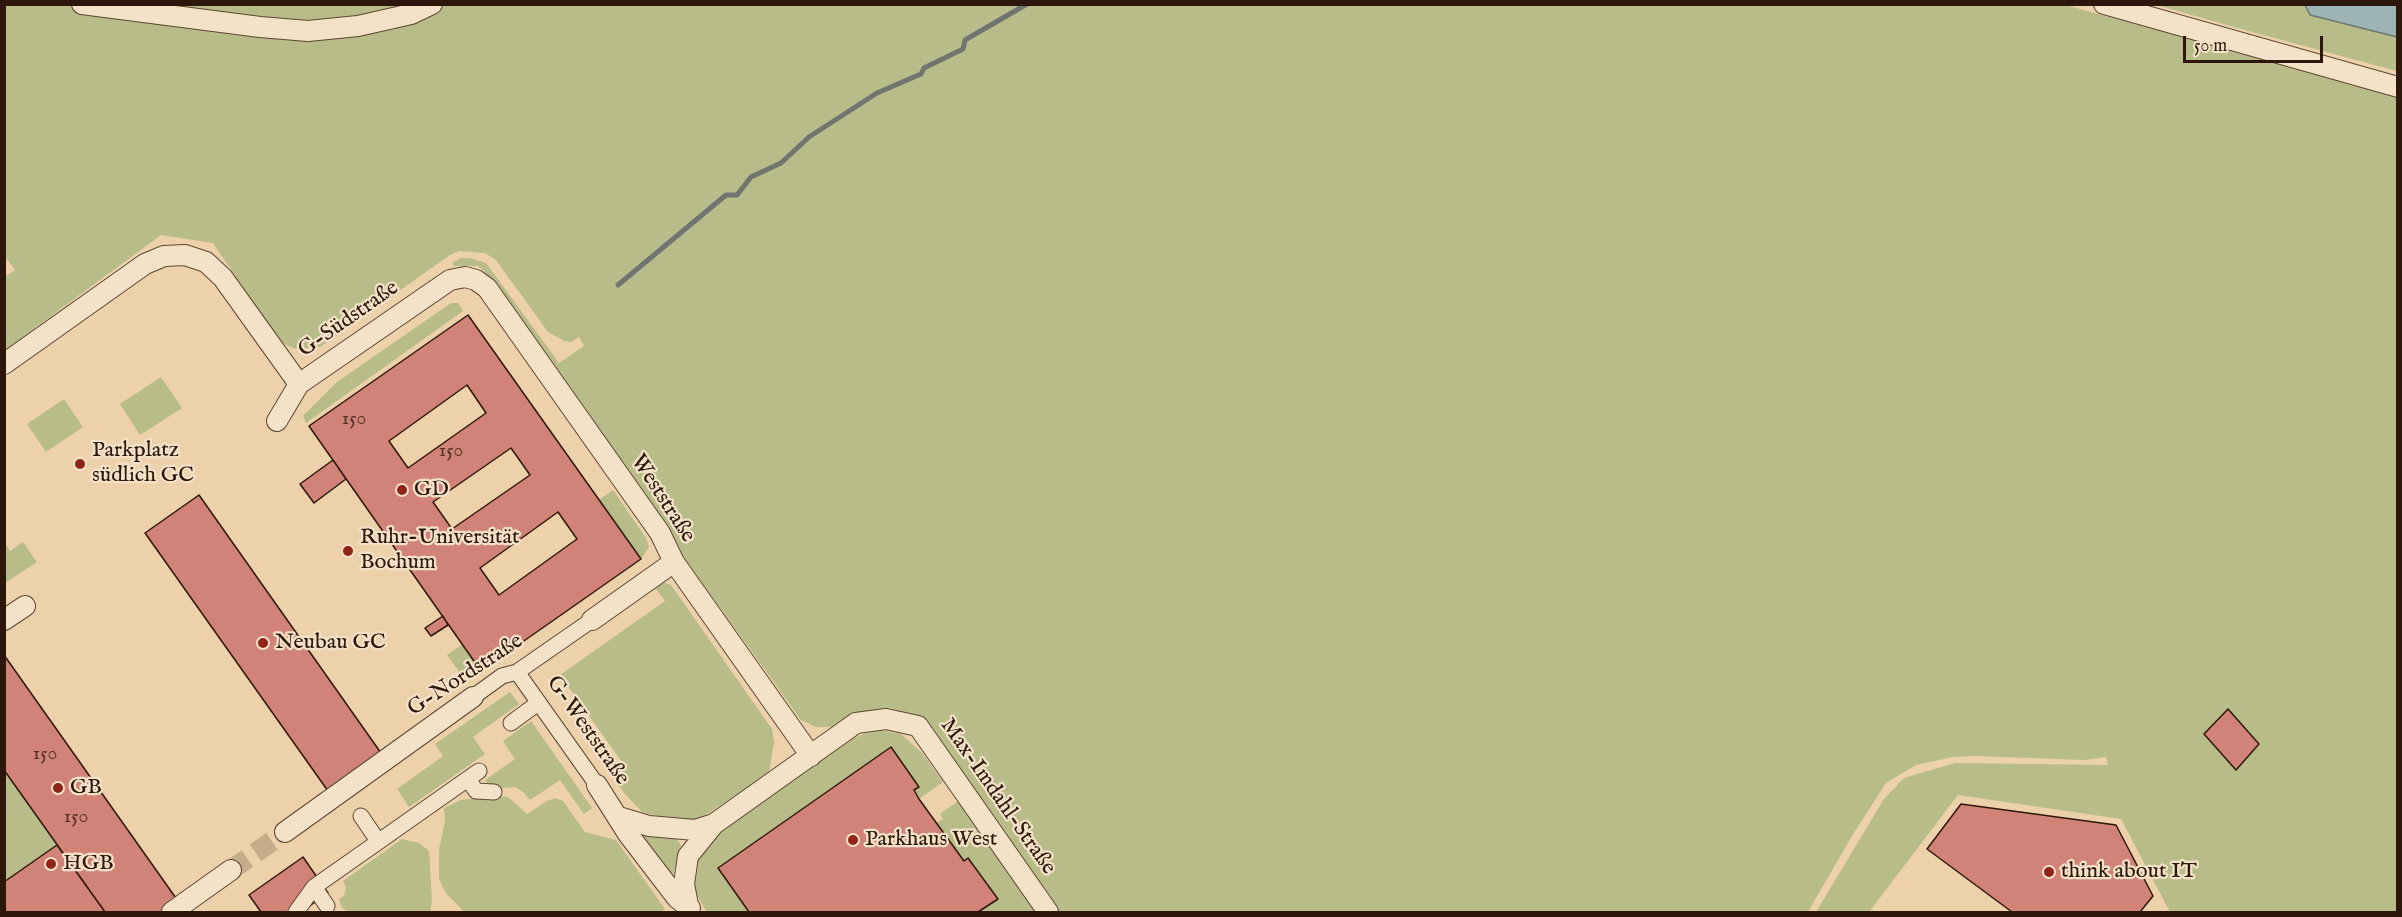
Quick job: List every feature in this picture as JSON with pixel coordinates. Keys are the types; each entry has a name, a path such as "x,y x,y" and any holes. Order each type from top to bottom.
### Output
{"street":[{"path":"82,4 249,26 308,31 358,26 411,14 432,4"},
{"path":"2104,4 2397,87"},
{"path":"4,364 145,264 164,256 185,255 206,262 223,278 299,384"},
{"name":"G-Südstraße","path":"277,421 299,384 450,280 465,277"},
{"name":"Weststraße","path":"465,277 476,280 487,288 660,533 674,562 811,756"},
{"name":"G-Nordstraße","path":"285,831 502,676 517,672 674,562"},
{"path":"4,620 25,606"},
{"name":"G-Weststraße","path":"517,672 619,817"},
{"path":"511,723 538,703"},
{"name":"Max-Imdahl-Straße","path":"691,909 684,884 688,856 714,824 856,723 886,719 918,726 1048,912"},
{"path":"296,912 314,887 376,830 404,830 439,805 473,775 476,791 494,792"},
{"path":"361,816 376,830"},
{"name":"Max-Imdahl-Straße","path":"619,817 649,826 695,830 714,824"},
{"name":"Max-Imdahl-Straße","path":"619,817 628,834 676,898 691,909"},
{"path":"171,912 231,870"},
{"path":"314,887 327,906"}],"green space":[{"path":"5,5 2065,5 2397,95 2397,912 2170,912 2121,819 1958,795 1869,912 1816,912 1884,799 1904,778 1955,763 2108,765 2106,757 2085,760 1975,756 1953,757 1916,765 1886,783 1808,912 1059,912 925,722 913,715 890,708 865,711 832,727 816,727 801,720 683,556 668,527 484,271 478,266 454,266 452,263 461,258 470,258 486,263 559,363 584,346 579,337 571,342 564,341 548,332 496,260 485,253 459,251 450,255 320,347 296,349 282,343 273,332 213,243 161,235 5,350 5,277 15,270 4,255"},
{"path":"2157,5 2397,5 2397,71 2241,29"},
{"path":"451,303 458,303 463,311 306,423 303,416 337,382"},
{"path":"161,377 182,408 140,435 120,404"},
{"path":"64,399 83,427 46,452 27,424"},
{"path":"613,490 646,538 649,547 641,559 599,500"},
{"path":"23,542 37,562 5,583 5,543 10,551"},
{"path":"662,582 671,585 772,729 774,742 769,773 698,820 665,818 642,812 611,775 624,765 560,675 665,601 653,585"},
{"path":"463,644 481,671 466,681 447,655"},
{"path":"510,692 519,704 473,737 485,754 409,807 397,789 443,756 435,744"},
{"path":"531,721 592,808 584,814 560,780 530,800 515,787 492,789 485,780 515,759 503,741"},
{"path":"880,730 901,734 922,753 943,782 919,799 914,790 919,786 891,747 718,868 749,912 707,912 696,894 693,879 695,865 711,839 843,743 866,733"},
{"path":"4,770 57,845 5,882 4,882"},
{"path":"495,796 508,797 527,814 555,798 563,801 585,832 616,840 665,909 661,912 464,912 445,892 439,879 439,849 445,821 444,808 461,800"},
{"path":"958,801 1038,912 978,912 998,898 969,858 964,861 937,823 943,819 940,814"},
{"path":"639,833 670,835 681,845 672,878"},
{"path":"402,839 419,843 429,851 432,900 430,912 350,912 342,908 339,899 344,896 346,887 343,881"}],"water":[{"path":"2305,5 2397,5 2397,37 2310,15"}],"building":[{"name":"GD","path":"468,315 641,559 481,671 309,426","holes":["467,385 486,413 408,468 389,441","511,448 530,475 452,529 433,502","558,512 577,539 499,595 480,568"]},
{"path":"333,460 346,479 314,503 300,484"},
{"name":"Neubau GC","path":"199,495 381,753 328,791 145,533"},
{"path":"443,616 448,625 431,636 425,628"},
{"name":"GB","path":"4,655 178,901 162,912 105,912 4,770"},
{"path":"2228,709 2259,744 2236,770 2204,734"},
{"name":"Parkhaus West","path":"891,747 919,787 914,790 919,799 964,861 968,858 998,899 978,912 749,912 718,868"},
{"name":"think about IT","path":"1961,804 2116,825 2153,896 2140,912 2012,912 1927,849"},
{"name":"HGB","path":"57,845 105,912 4,912 4,882"},
{"path":"303,857 328,893 301,912 261,912 249,895"}],"waterway":[{"path":"618,285 726,195 737,195 751,177 781,163 809,137 877,93 921,74 924,68 963,49 965,40 1027,4"}],"tunnel":[{"path":"231,870 285,832"}],"place":[{"name":"Parkplatz südlich GC","path":"80,464"},
{"name":"GD","path":"402,490"},
{"name":"Ruhr-Universität Bochum","path":"348,551"},
{"name":"Neubau GC","path":"263,643"},
{"name":"GB","path":"58,788"},
{"name":"Parkhaus West","path":"853,840"},
{"name":"HGB","path":"51,864"},
{"name":"think about IT","path":"2049,872"}]}
